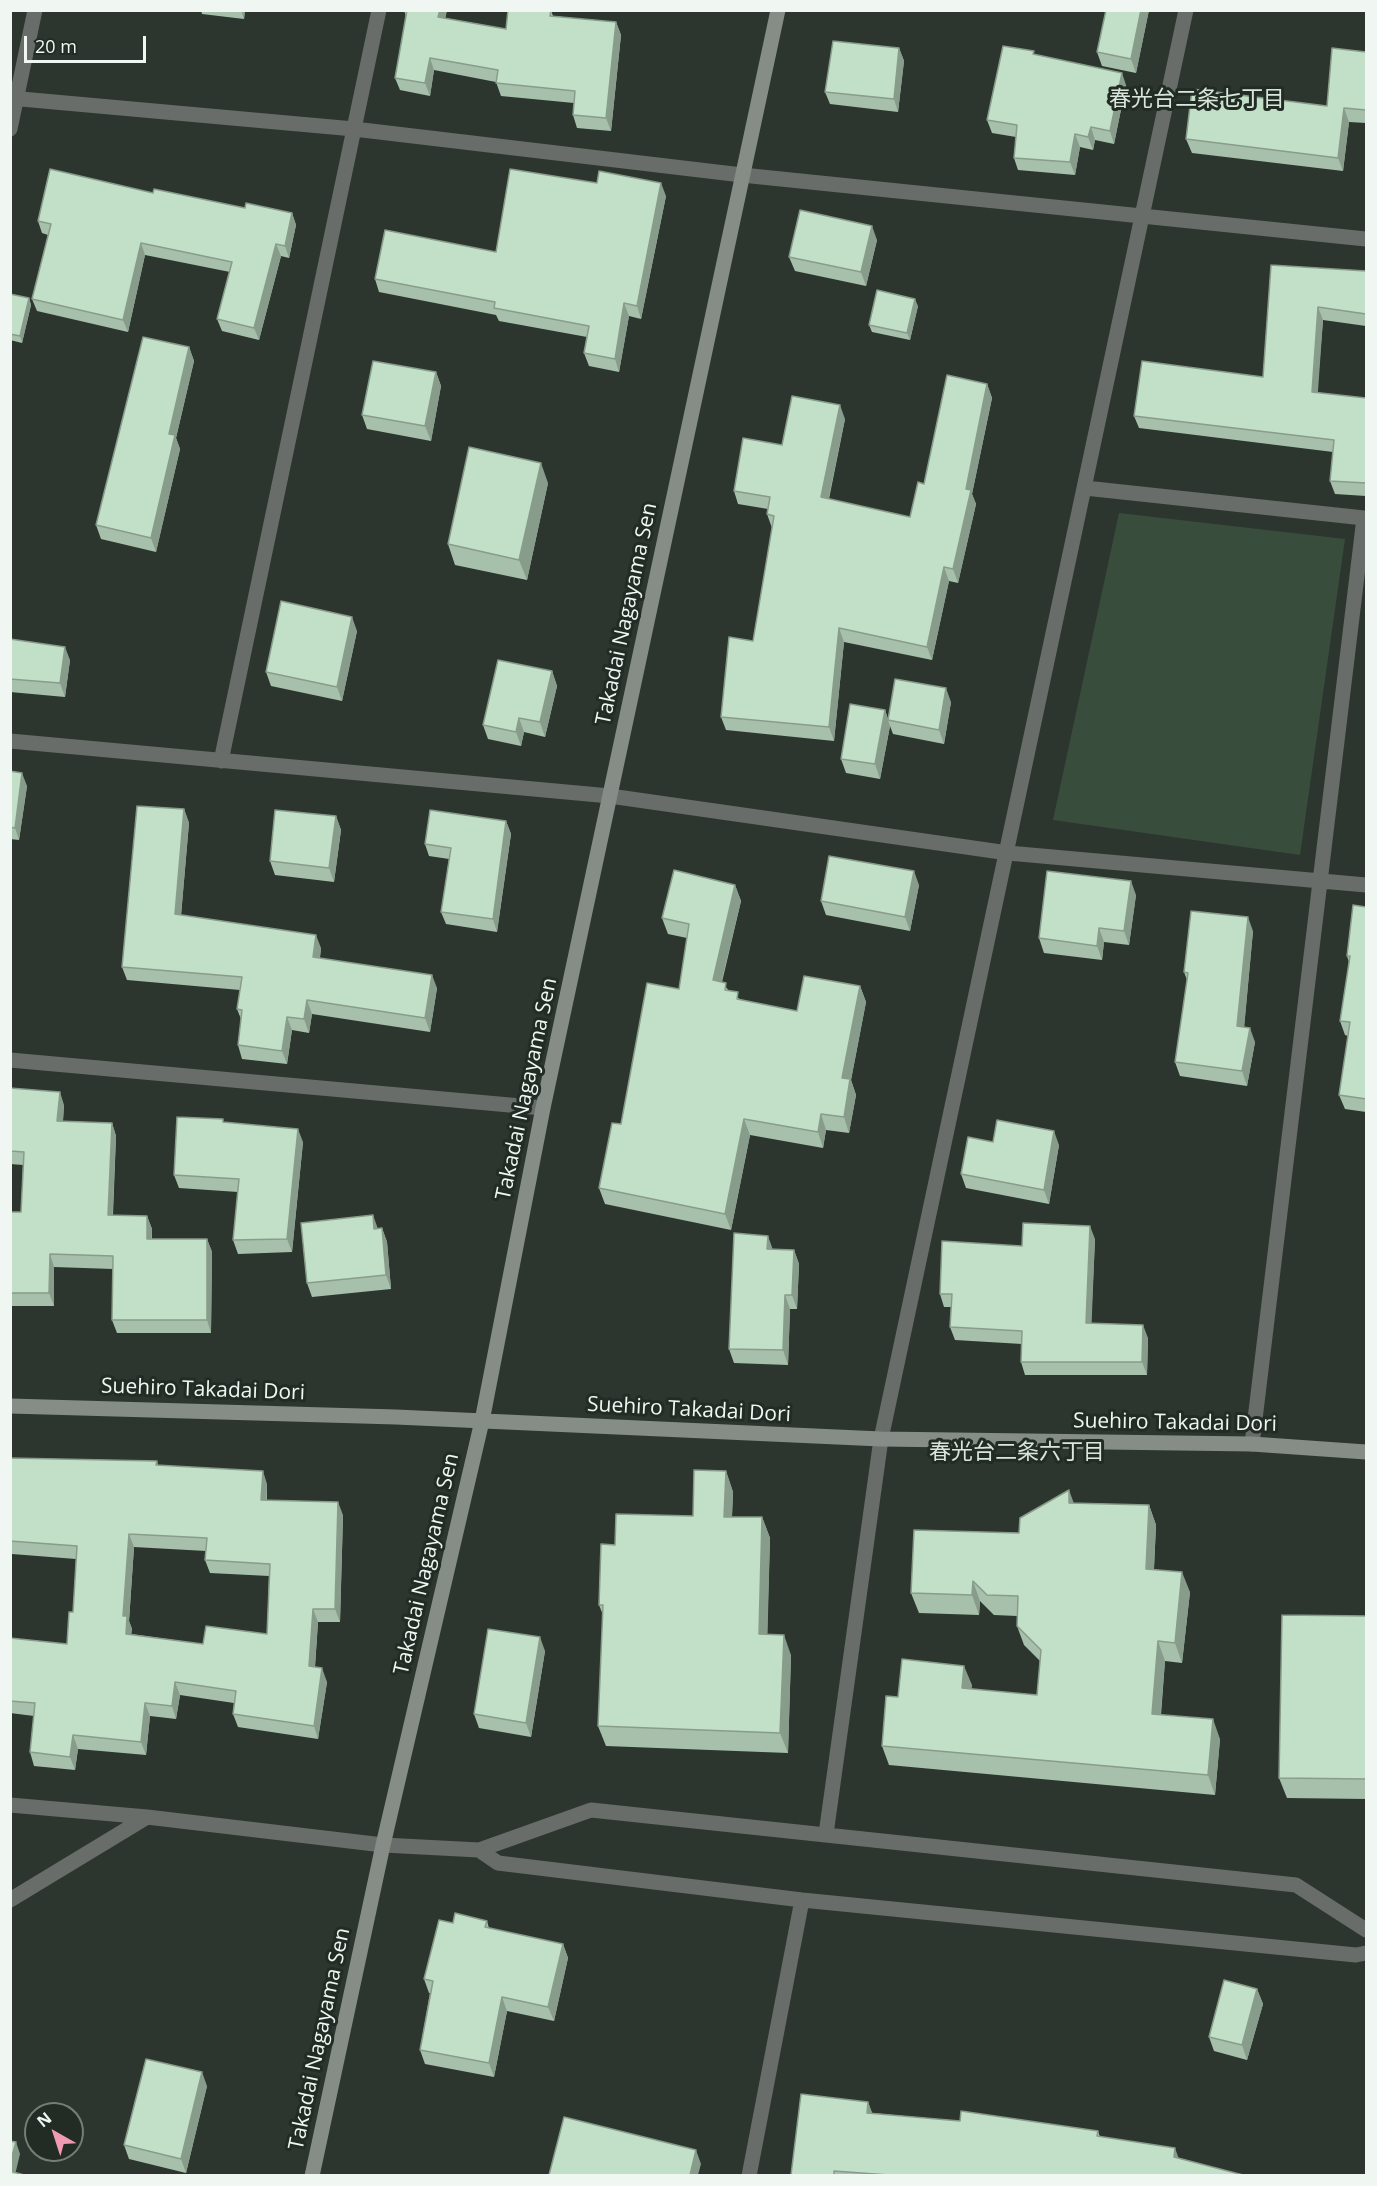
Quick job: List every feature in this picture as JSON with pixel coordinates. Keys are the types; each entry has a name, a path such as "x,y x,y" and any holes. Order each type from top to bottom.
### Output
{"street":[{"path":"10,129 14,99 35,10"},
{"path":"221,761 379,10"},
{"name":"Takadai Nagayama Sen","path":"312,2175 383,1845 482,1421 543,1108 778,10"},
{"path":"826,1834 881,1439 1008,853 1186,10"},
{"path":"14,99 354,129 742,175 1142,214 1366,239"},
{"path":"1085,488 1364,518 1252,1444"},
{"path":"10,741 610,796 1008,853 1366,885"},
{"path":"10,1060 543,1108"},
{"name":"Suehiro Takadai Dori","path":"10,1406 482,1421 881,1439 1252,1444 1366,1452"},
{"path":"10,1805 147,1817 383,1845 479,1850 591,1810 1296,1885 1366,1930"},
{"path":"10,1900 147,1817"},
{"path":"479,1850 498,1863 802,1900 1356,1955 1366,1953"},
{"path":"749,2175 802,1900"}],"green space":[{"path":"1119,513 1345,539 1300,855 1053,820"}],"building":[{"path":"407,10 440,10 438,17 506,29 508,10 551,10 550,16 616,22 606,118 573,115 575,91 496,83 498,70 430,58 425,83 395,78"},
{"path":"1106,10 1141,10 1131,59 1097,52"},
{"path":"833,41 899,48 894,99 825,92"},
{"path":"1003,46 1034,51 1033,54 1122,73 1110,131 1091,127 1088,137 1075,134 1070,162 1014,158 1017,125 987,120"},
{"path":"1332,48 1366,52 1366,110 1344,108 1338,158 1186,139 1192,89 1327,106"},
{"path":"50,169 153,193 154,189 245,208 246,203 292,213 285,246 276,244 254,328 217,319 232,262 141,243 123,320 32,299 51,224 38,221"},
{"path":"510,169 597,183 599,171 661,183 637,306 624,303 615,359 584,353 589,326 494,308 495,302 375,279 385,230 496,252"},
{"path":"800,210 872,226 861,272 789,257"},
{"path":"1271,265 1366,271 1366,314 1318,307 1312,392 1366,398 1366,483 1330,481 1334,440 1134,416 1142,361 1263,377"},
{"path":"877,290 915,299 907,333 869,325"},
{"path":"10,294 29,298 20,336 10,334"},
{"path":"143,337 189,347 169,434 175,435 151,538 96,525"},
{"path":"373,361 436,372 425,426 362,415"},
{"path":"947,375 987,384 966,489 971,490 953,569 944,567 927,647 839,628 829,727 721,717 729,637 753,641 774,516 767,514 770,497 734,491 743,438 782,445 792,396 840,405 821,497 910,517 918,482 924,484"},
{"path":"469,447 541,463 519,560 448,544"},
{"path":"281,601 352,617 337,687 266,672"},
{"path":"10,639 65,647 60,683 10,679"},
{"path":"498,660 552,671 540,722 519,718 516,732 483,725"},
{"path":"895,679 946,688 939,730 888,720"},
{"path":"850,704 885,710 875,764 841,759"},
{"path":"10,771 22,773 15,828 10,827"},
{"path":"137,806 184,809 175,914 316,935 313,957 432,975 425,1018 307,1000 304,1019 287,1017 282,1051 238,1045 242,1010 237,1009 242,977 122,967"},
{"path":"275,810 336,816 329,868 270,861"},
{"path":"430,810 506,821 493,919 441,912 451,848 425,844"},
{"path":"829,856 914,871 905,917 821,901"},
{"path":"674,870 735,885 713,980 726,983 725,990 738,992 737,999 797,1011 804,976 860,986 842,1078 850,1079 844,1117 821,1114 818,1132 744,1119 725,1214 599,1188 612,1123 621,1124 647,983 679,989 689,924 662,918"},
{"path":"1047,871 1131,881 1124,931 1099,928 1097,946 1039,938"},
{"path":"1353,905 1366,907 1366,1099 1339,1095 1350,1022 1340,1021 1350,956 1347,956"},
{"path":"1191,911 1248,917 1237,1026 1250,1028 1242,1071 1175,1062 1188,973 1184,972"},
{"path":"10,1088 60,1092 57,1121 112,1123 108,1215 147,1216 147,1239 207,1239 207,1320 112,1320 113,1256 50,1254 49,1293 10,1293 10,1212 21,1212 24,1152 10,1151"},
{"path":"177,1117 223,1119 223,1122 298,1129 287,1239 233,1240 239,1179 174,1175"},
{"path":"997,1120 1054,1131 1044,1190 961,1174 968,1137 993,1142"},
{"path":"373,1215 374,1229 382,1228 386,1275 307,1283 301,1223"},
{"path":"1023,1223 1090,1226 1086,1323 1143,1325 1142,1362 1021,1362 1022,1331 950,1327 952,1294 940,1294 942,1241 1022,1246"},
{"path":"734,1233 768,1236 767,1249 794,1250 792,1295 785,1295 783,1350 729,1349"},
{"path":"10,1458 157,1461 156,1465 263,1471 261,1500 338,1502 335,1609 313,1609 309,1666 322,1668 314,1726 233,1714 236,1691 175,1682 172,1706 145,1703 141,1742 73,1735 70,1757 30,1752 35,1703 10,1701 10,1638 67,1644 69,1612 73,1612 77,1546 10,1541","holes":["129,1534 207,1538 205,1560 270,1564 267,1634 206,1626 203,1644 126,1634 127,1616 123,1616"]},
{"path":"694,1470 726,1471 724,1517 762,1517 759,1634 784,1635 780,1733 598,1726 603,1605 599,1605 601,1544 615,1545 616,1514 693,1516"},
{"path":"1069,1490 1069,1503 1149,1505 1146,1569 1182,1572 1175,1643 1158,1641 1152,1714 1213,1719 1208,1775 882,1746 886,1696 898,1697 902,1659 964,1666 962,1688 1037,1695 1041,1650 1017,1626 1018,1596 987,1595 973,1581 972,1595 911,1593 914,1530 1019,1533 1020,1518"},
{"path":"1282,1615 1366,1616 1366,1779 1279,1778"},
{"path":"488,1629 540,1637 526,1723 474,1714"},
{"path":"455,1913 487,1921 485,1927 563,1944 548,2007 502,1997 489,2063 420,2050 433,1981 424,1979 439,1920 453,1923"},
{"path":"1224,1980 1257,1989 1242,2045 1209,2037"},
{"path":"146,2059 202,2072 181,2159 124,2145"},
{"path":"801,2094 868,2102 867,2113 960,2121 961,2111 1098,2131 1097,2136 1175,2148 1174,2157 1243,2175 889,2175 834,2171 834,2175 791,2175"},
{"path":"564,2117 696,2150 690,2175 549,2175"},
{"path":"10,2141 16,2142 10,2163"},
{"path":"10,2171 24,2175 10,2175"}],"district":[{"name":"春光台二条七丁目","path":"1197,100"},
{"name":"春光台二条六丁目","path":"1017,1453"}]}
